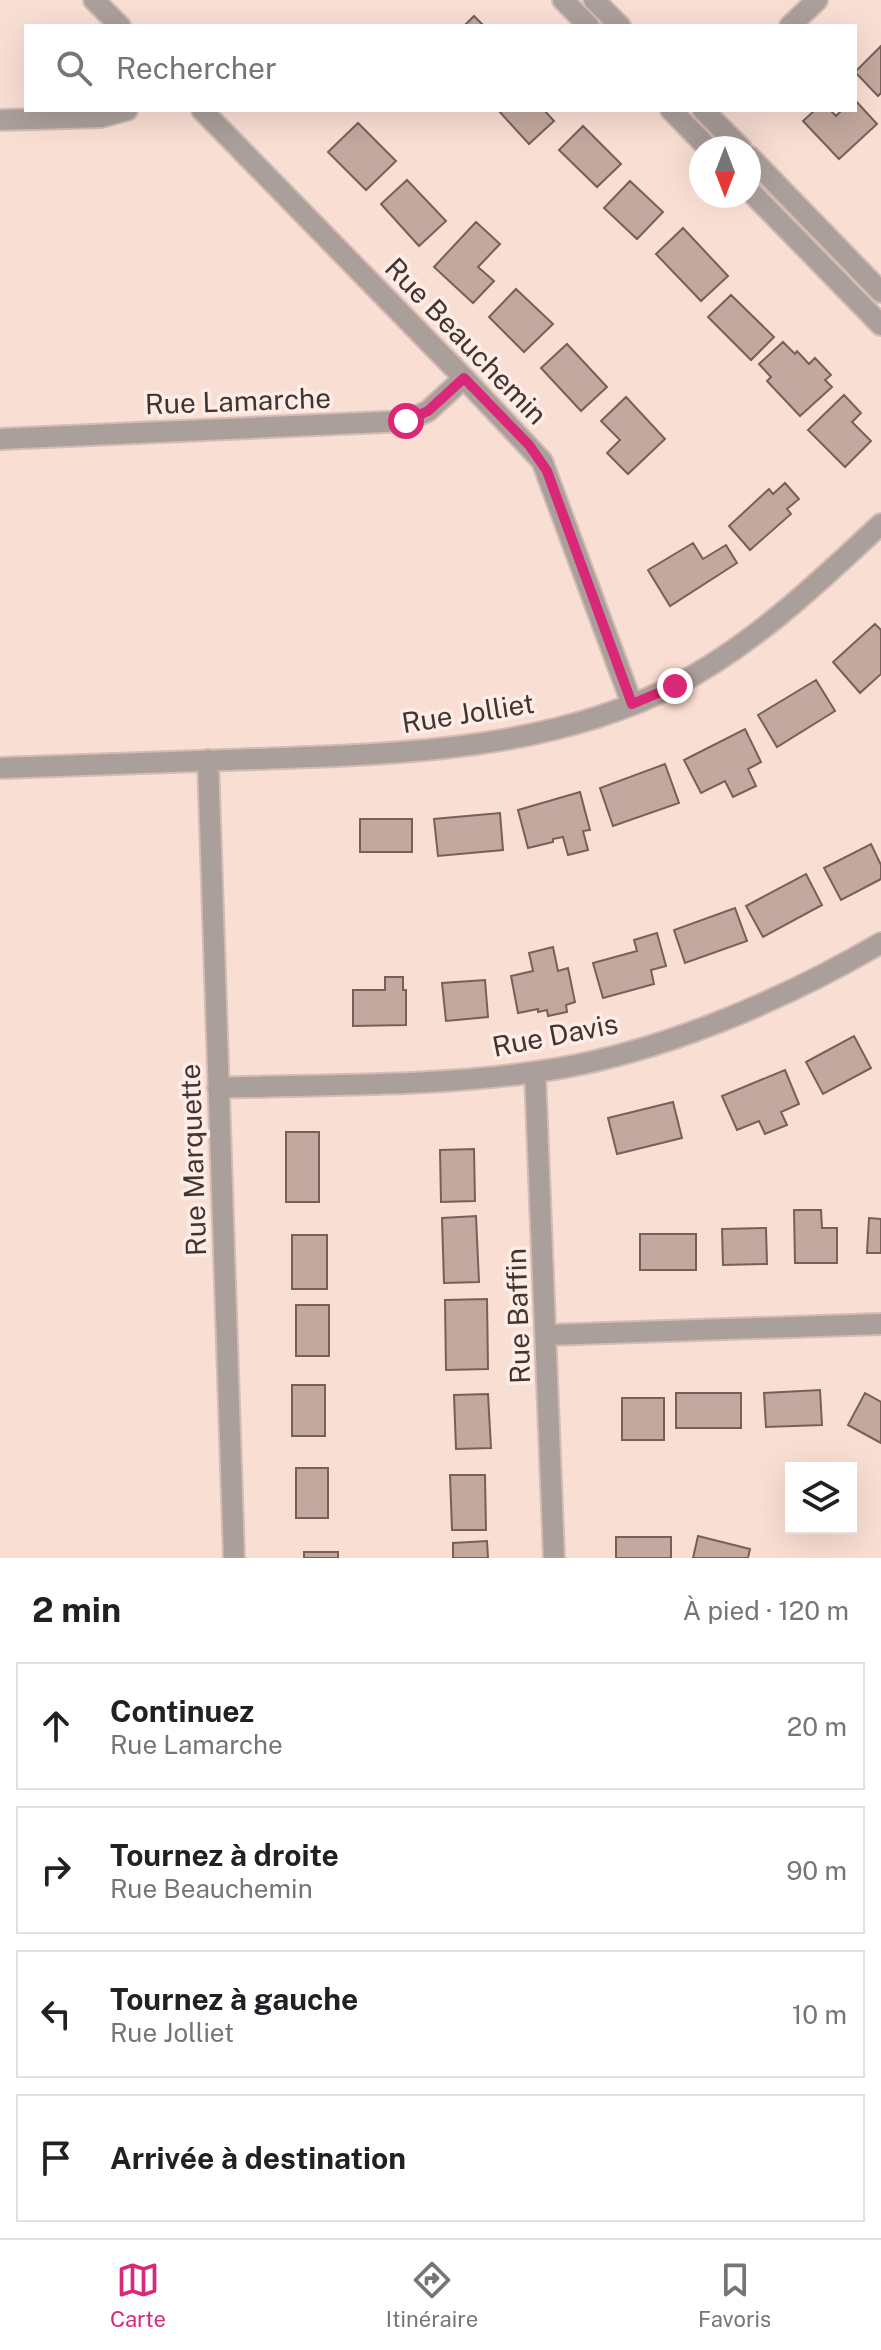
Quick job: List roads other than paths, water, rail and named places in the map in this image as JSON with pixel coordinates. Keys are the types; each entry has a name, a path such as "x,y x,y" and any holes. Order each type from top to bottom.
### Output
{"street":[{"path":"94,0 118,24"},
{"path":"563,0 587,24"},
{"path":"594,0 618,24"},
{"path":"792,24 817,0"},
{"path":"0,120 101,117 120,112"},
{"name":"Rue Beauchemin","path":"204,112 529,445 547,471 632,704"},
{"path":"673,112 696,136"},
{"path":"686,126 701,112"},
{"path":"705,112 729,136"},
{"path":"761,168 881,292"},
{"path":"761,202 881,325"},
{"name":"Rue Lamarche","path":"0,439 406,421 428,411 464,378"},
{"name":"Rue Jolliet","path":"0,768 367,755 451,748 564,726 632,704 695,674 740,645 806,592 881,524"},
{"name":"Rue Marquette","path":"208,760 234,1558"},
{"name":"Rue Davis","path":"218,1088 405,1082 535,1072 595,1060 699,1029 787,992 881,943"},
{"name":"Rue Baffin","path":"535,1072 554,1558"},
{"path":"547,1335 881,1324"}]}
